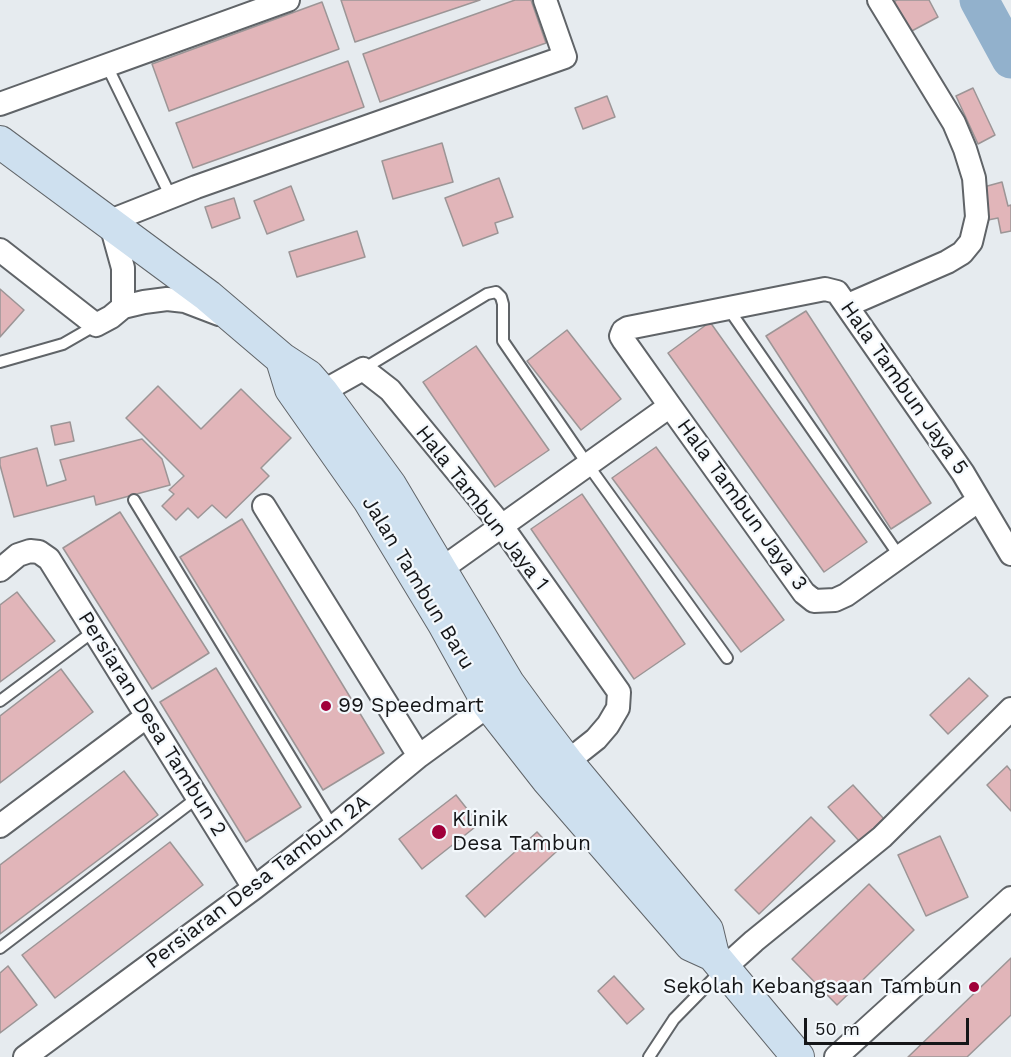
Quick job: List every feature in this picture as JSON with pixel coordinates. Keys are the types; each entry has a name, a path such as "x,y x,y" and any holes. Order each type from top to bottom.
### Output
{"main road":[{"name":"Jalan Tambun Baru","path":"0,142 110,221 208,296 282,359 308,376 390,485 508,682 567,762 707,930 718,962"},
{"name":"Jalan Tambun Baru","path":"282,359 291,389 338,453 393,539 489,705 547,779 691,945 718,962 798,1057"},
{"path":"393,539 424,562 440,570 444,624"},
{"path":"489,705 519,712 535,720"}],"street":[{"path":"0,105 288,0"},
{"path":"123,307 123,268 110,221 171,197 565,57 545,0"},
{"path":"848,305 948,262 962,253 971,242 977,217 974,177 954,123 879,0"},
{"path":"0,250 96,325 123,307 167,299 185,301 244,326"},
{"name":"Hala Tambun Jaya 5","path":"621,336 628,328 825,289 837,292 963,472 1011,554"},
{"name":"Hala Tambun Jaya 3","path":"621,336 804,593 814,601 836,600 846,595 979,500"},
{"path":"322,392 363,369"},
{"name":"Hala Tambun Jaya 1","path":"363,369 390,390 501,525 619,692 618,708 608,725 596,739 567,762"},
{"path":"440,570 670,406"},
{"path":"264,506 419,756"},
{"name":"Persiaran Desa Tambun 2","path":"0,570 18,555 30,551 39,552 49,559 254,888"},
{"name":"Persiaran Desa Tambun 2A","path":"26,1057 254,888 419,756 489,705"},
{"path":"718,962 754,940 882,837 1011,709"},
{"path":"0,826 146,717"},
{"path":"836,1057 1011,898"}],"lane":[{"path":"107,66 171,197"},
{"path":"363,369 487,294 496,292 503,304 503,341 588,465 727,658"},
{"path":"728,308 900,557"},
{"path":"0,362 63,344 96,325"},
{"path":"134,500 333,827"},
{"path":"0,701 94,631"},
{"path":"0,948 197,798"},
{"path":"649,1057 718,962"}],"building":[{"path":"341,0 480,0 355,42"},
{"path":"515,0 531,0 546,43 380,102 363,54"},
{"path":"897,0 929,0 938,17 908,33 891,3"},
{"path":"322,2 339,49 169,111 152,64"},
{"path":"348,61 364,107 193,168 176,123"},
{"path":"973,88 995,135 978,144 956,96"},
{"path":"607,96 615,117 583,129 575,108"},
{"path":"442,143 453,182 393,199 382,161"},
{"path":"499,178 513,217 495,223 498,233 463,246 445,198"},
{"path":"1002,182 1008,206 1011,205 1011,231 1001,233 998,218 988,220 980,188"},
{"path":"291,186 304,220 267,234 254,201"},
{"path":"234,198 240,218 212,228 205,207"},
{"path":"357,231 365,257 297,277 289,252"},
{"path":"0,289 24,310 0,337"},
{"path":"806,311 931,503 891,529 766,336"},
{"path":"710,322 867,542 824,572 668,353"},
{"path":"567,330 621,399 581,430 527,361"},
{"path":"476,346 549,450 495,487 423,382"},
{"path":"158,386 201,429 241,389 291,438 261,468 269,476 226,518 212,505 198,518 188,508 176,520 162,506 174,494 169,490 184,476 126,418"},
{"path":"70,422 74,441 55,445 51,426"},
{"path":"142,439 162,459 170,485 96,505 94,496 14,517 0,458 37,448 47,486 66,480 60,460"},
{"path":"656,447 784,620 741,652 612,478"},
{"path":"582,494 685,644 634,679 531,529"},
{"path":"120,512 209,653 152,689 63,548"},
{"path":"242,519 384,753 323,790 180,557"},
{"path":"17,592 55,641 0,682 0,605"},
{"path":"216,668 301,807 246,842 160,702"},
{"path":"61,669 93,712 0,783 0,716"},
{"path":"969,678 988,696 948,734 930,715"},
{"path":"1007,766 1011,771 1011,811 987,785"},
{"path":"124,771 158,815 0,934 0,865"},
{"path":"853,785 884,819 860,842 828,807"},
{"name":"Klinik Desa Tambun","path":"456,795 479,824 422,869 399,839"},
{"path":"811,817 835,841 759,914 735,890"},
{"path":"537,832 556,852 485,917 466,896"},
{"path":"940,836 968,897 926,916 898,855"},
{"path":"170,842 203,885 55,998 22,955"},
{"path":"869,884 914,930 837,1005 792,959"},
{"path":"1011,958 1011,1015 967,1057 908,1057"},
{"path":"8,966 37,1005 0,1033 0,973"},
{"path":"614,976 644,1009 627,1024 598,991"}],"waterway":[{"path":"979,0 1011,59"}],"place":[{"name":"99 Speedmart","path":"326,706"},
{"name":"Klinik Desa Tambun","path":"439,832"},
{"name":"Sekolah Kebangsaan Tambun","path":"974,987"}]}
